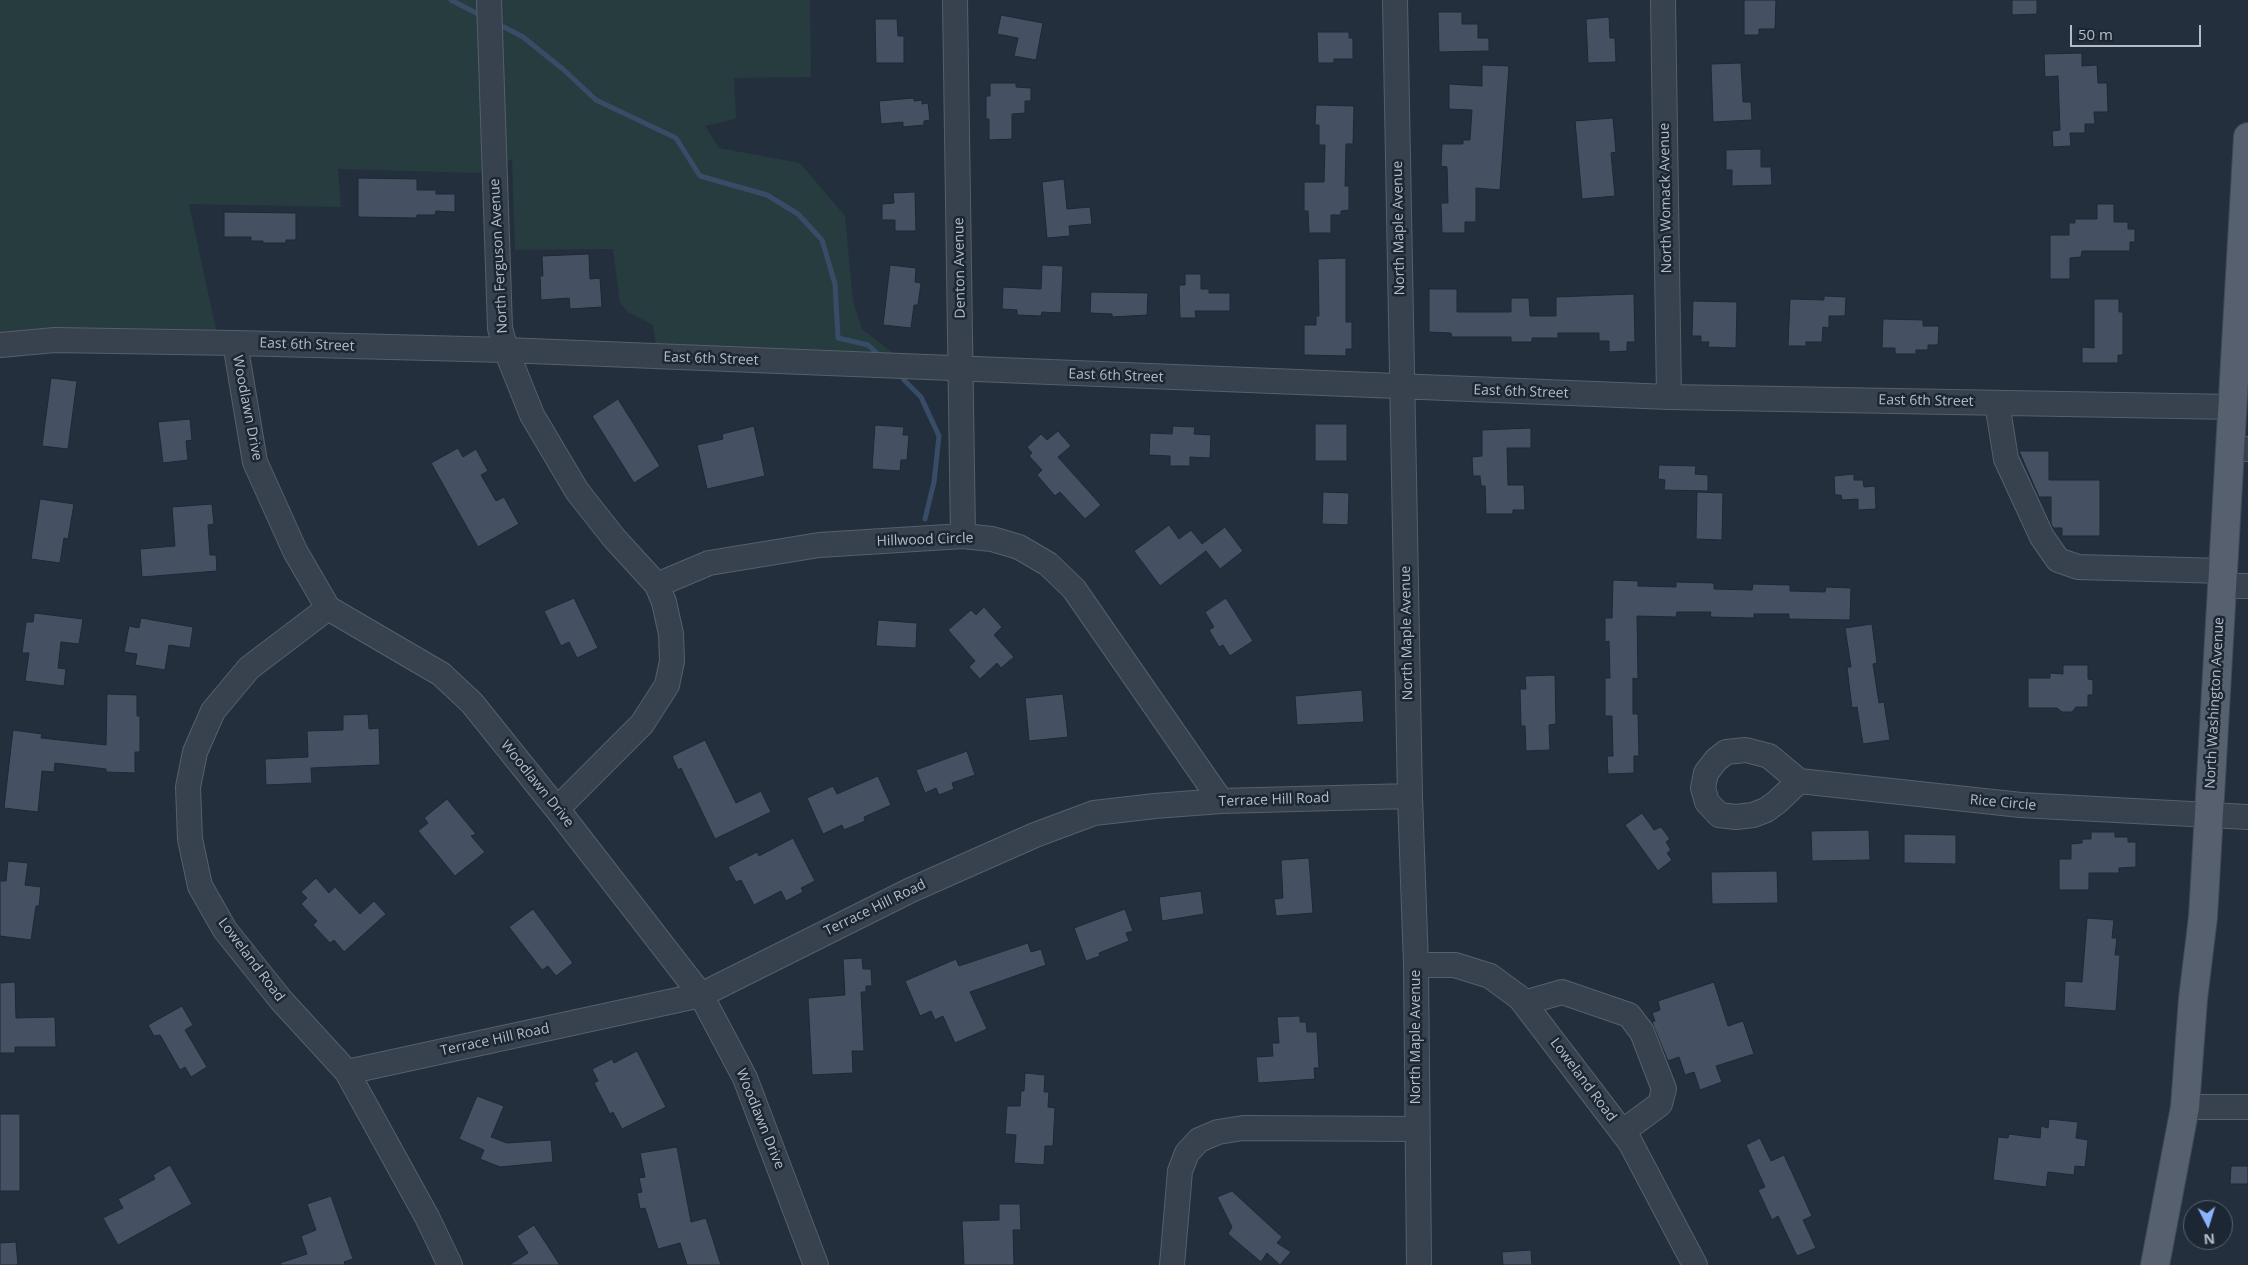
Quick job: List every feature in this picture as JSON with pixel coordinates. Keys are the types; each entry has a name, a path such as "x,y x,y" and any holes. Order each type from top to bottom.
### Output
{"main road":[{"name":"North Washington Avenue","path":"2155,1265 2186,1106 2193,999 2203,917 2209,816 2231,581 2239,449 2233,407 2248,137"}],"street":[{"name":"North Ferguson Avenue","path":"489,0 500,328 506,350 532,415 576,491 614,538 657,585 664,602 671,634 672,661 667,685 642,724 558,809"},
{"name":"Denton Avenue","path":"955,0 963,536"},
{"name":"North Maple Avenue","path":"1395,0 1410,796 1416,965 1416,1129 1419,1265"},
{"name":"North Womack Avenue","path":"1663,0 1669,397"},
{"name":"East 6th Street","path":"0,345 54,340 506,350 1402,388 1669,397 2233,407"},
{"name":"Woodlawn Drive","path":"234,343 256,462 295,551 328,608 441,674 472,704 558,809 701,995 745,1078 816,1265"},
{"path":"1997,403 2006,459 2042,537 2058,560 2078,567 2231,581"},
{"name":"Hillwood Circle","path":"657,585 709,563 819,545 963,536 992,539 1019,547 1048,564 1074,589 1221,801"},
{"name":"Loweland Road","path":"328,608 249,668 213,711 195,752 188,787 190,830 200,886 226,930 281,1000 347,1072 427,1217 450,1265"},
{"name":"Rice Circle","path":"1798,781 2022,805 2248,817"},
{"name":"Terrace Hill Road","path":"347,1072 701,995 911,890 1035,835 1094,813 1221,801 1410,796"},
{"name":"Loweland Road","path":"1416,965 1455,966 1490,976 1520,998 1630,1142 1695,1265"},
{"path":"1524,1003 1562,992 1629,1015 1642,1032 1664,1089 1660,1104 1622,1132"},
{"path":"2186,1106 2248,1108"},
{"path":"1172,1265 1180,1171 1187,1153 1199,1140 1218,1132 1243,1128 1416,1129"}],"green space":[{"path":"0,0 810,0 811,77 734,78 736,119 705,126 719,148 800,163 845,216 853,301 862,329 898,357 656,346 653,325 628,312 620,303 613,249 515,250 512,159 479,173 338,169 341,207 189,204 217,334 0,339"}],"building":[{"path":"1744,0 1776,0 1775,29 1759,29 1759,35 1744,35"},
{"path":"2012,0 2037,0 2037,14 2012,15"},
{"path":"1438,12 1462,12 1462,24 1478,24 1478,38 1489,38 1489,51 1439,52"},
{"path":"1001,15 1043,23 1036,60 1014,56 1018,38 997,34"},
{"path":"1609,17 1610,38 1615,38 1616,62 1588,63 1586,19"},
{"path":"875,19 897,19 898,36 904,36 904,63 876,63"},
{"path":"1317,32 1349,32 1349,38 1353,38 1353,59 1334,59 1334,63 1318,63"},
{"path":"2082,53 2082,66 2097,65 2098,83 2107,83 2108,112 2094,112 2095,124 2085,124 2085,133 2070,133 2071,146 2053,147 2052,131 2060,130 2058,76 2045,77 2044,54"},
{"path":"1741,63 1743,102 1751,102 1752,120 1713,122 1711,64"},
{"path":"1482,65 1509,66 1500,190 1476,188 1476,222 1465,222 1465,233 1442,233 1441,203 1448,203 1447,167 1441,166 1442,144 1463,144 1463,140 1470,140 1472,110 1449,109 1449,84 1482,86"},
{"path":"990,83 1016,83 1016,87 1031,88 1031,101 1025,101 1025,113 1012,114 1012,139 989,140 989,119 986,119 986,96 990,96"},
{"path":"914,98 914,101 922,100 922,104 928,103 930,120 924,121 924,125 903,127 903,122 881,124 879,101"},
{"path":"1316,105 1354,106 1353,144 1346,144 1345,186 1349,186 1349,210 1341,211 1341,215 1331,215 1331,233 1309,233 1308,211 1304,211 1304,182 1324,182 1325,145 1319,145 1319,125 1315,125"},
{"path":"1613,118 1616,152 1611,153 1615,196 1582,199 1575,121"},
{"path":"1761,149 1761,167 1771,167 1772,185 1732,186 1732,170 1726,170 1726,150"},
{"path":"358,178 417,179 417,190 436,190 436,194 455,194 455,212 436,211 435,215 417,215 416,218 358,217"},
{"path":"1064,179 1067,209 1090,207 1092,224 1069,226 1070,236 1047,238 1042,182"},
{"path":"915,192 916,231 895,231 895,220 882,220 882,204 894,203 893,193"},
{"path":"2097,204 2114,204 2114,222 2128,222 2128,229 2135,229 2135,242 2130,242 2130,251 2082,251 2081,257 2070,258 2070,279 2050,279 2050,235 2069,235 2069,223 2075,223 2075,219 2097,219"},
{"path":"224,212 296,213 296,240 286,240 286,243 263,243 263,241 251,241 251,237 224,237"},
{"path":"589,254 590,279 600,278 602,307 570,309 569,298 541,300 540,276 543,276 542,256"},
{"path":"1346,258 1346,322 1352,322 1352,349 1346,349 1346,356 1304,355 1304,325 1316,325 1316,316 1319,316 1318,259"},
{"path":"890,265 916,268 915,282 921,283 918,305 914,305 911,328 883,325"},
{"path":"1042,265 1063,266 1061,313 1042,312 1041,316 1017,315 1017,310 1002,309 1003,287 1041,289"},
{"path":"1185,274 1201,274 1201,289 1209,289 1209,293 1230,293 1230,311 1195,311 1196,318 1180,318 1179,285 1185,285"},
{"path":"1429,289 1457,289 1457,312 1511,312 1511,298 1529,298 1530,316 1556,316 1556,297 1634,294 1635,342 1627,342 1627,351 1609,352 1609,341 1599,341 1599,333 1558,333 1558,338 1532,338 1532,342 1511,342 1511,337 1452,337 1451,333 1429,332"},
{"path":"1091,292 1148,293 1147,315 1112,317 1112,314 1090,313"},
{"path":"1824,296 1846,297 1845,316 1829,316 1829,328 1823,327 1822,342 1806,342 1806,346 1788,346 1790,299 1824,300"},
{"path":"2094,299 2119,299 2119,312 2123,312 2123,355 2118,355 2118,363 2082,363 2082,347 2094,348"},
{"path":"1693,301 1737,302 1736,348 1708,347 1709,342 1701,342 1701,336 1692,336"},
{"path":"1883,319 1923,320 1923,326 1939,326 1938,345 1928,345 1928,350 1916,350 1916,354 1895,354 1895,348 1882,348"},
{"path":"51,378 77,381 68,449 42,446"},
{"path":"618,399 660,466 634,483 592,416"},
{"path":"190,419 192,440 186,441 188,460 163,463 158,422"},
{"path":"1315,424 1347,424 1347,461 1315,461"},
{"path":"875,425 904,427 903,435 909,435 907,460 901,460 900,471 872,469"},
{"path":"754,426 765,476 707,489 697,445 723,439 722,434"},
{"path":"1173,426 1195,427 1194,434 1211,435 1210,458 1190,457 1190,466 1170,466 1170,456 1149,455 1150,433 1172,434"},
{"path":"1531,428 1531,448 1507,448 1508,485 1524,485 1525,510 1513,510 1513,514 1486,514 1485,486 1481,486 1480,476 1473,476 1472,457 1482,456 1482,430"},
{"path":"1058,431 1071,446 1058,457 1101,505 1085,519 1060,492 1055,496 1037,475 1042,470 1029,456 1032,453 1027,447 1041,434 1047,440"},
{"path":"458,448 463,457 476,449 488,471 481,475 496,501 504,497 519,524 478,547 431,463"},
{"path":"2019,451 2049,451 2049,480 2100,480 2100,536 2062,536 2062,528 2053,528 2051,523 2051,497 2039,497"},
{"path":"1659,465 1696,466 1695,474 1708,475 1708,491 1664,490 1665,480 1658,479"},
{"path":"1854,474 1854,480 1863,480 1864,487 1875,486 1876,509 1858,510 1858,499 1842,500 1841,495 1835,495 1834,476"},
{"path":"1323,492 1349,493 1348,525 1322,524"},
{"path":"1697,492 1723,493 1722,540 1696,539"},
{"path":"40,499 74,504 68,539 64,538 60,563 31,559"},
{"path":"212,504 214,524 208,525 210,555 216,555 217,571 142,577 140,549 175,546 172,507"},
{"path":"1169,525 1179,539 1191,530 1202,544 1225,527 1243,551 1220,569 1206,551 1160,586 1134,551"},
{"path":"1613,580 1638,581 1638,586 1676,587 1676,582 1714,583 1714,589 1752,590 1753,584 1790,585 1790,591 1825,592 1826,587 1851,588 1850,620 1789,619 1789,614 1754,614 1754,618 1710,617 1711,612 1677,612 1676,617 1637,616 1638,679 1633,678 1633,714 1638,714 1639,756 1634,756 1634,773 1608,774 1607,756 1613,756 1612,716 1605,716 1605,678 1610,678 1609,641 1605,642 1605,618 1612,618"},
{"path":"574,598 598,648 577,658 569,642 561,646 544,611"},
{"path":"1226,598 1253,641 1230,656 1223,645 1219,647 1209,630 1214,627 1205,612"},
{"path":"984,607 1002,627 994,635 1014,657 1001,668 997,663 980,679 969,667 975,661 948,630 971,610 976,615"},
{"path":"34,613 83,619 79,644 61,642 58,668 66,669 64,686 25,681 29,653 22,653 26,622 33,622"},
{"path":"141,618 193,627 190,648 169,645 165,670 135,665 137,654 124,652 129,626 139,628"},
{"path":"878,620 917,623 916,648 876,646"},
{"path":"1872,624 1877,663 1873,664 1879,703 1884,702 1890,740 1863,744 1857,707 1852,708 1847,667 1851,667 1845,628"},
{"path":"2063,665 2088,665 2088,679 2093,680 2093,695 2088,695 2088,707 2076,707 2072,712 2062,712 2057,708 2028,708 2028,678 2050,678 2050,673 2063,674"},
{"path":"1555,675 1556,724 1549,725 1550,750 1526,751 1525,726 1521,726 1520,689 1526,689 1525,676"},
{"path":"1362,690 1364,722 1297,725 1295,696"},
{"path":"107,694 137,695 137,716 140,716 140,752 135,752 135,773 106,772 106,769 55,763 54,772 42,771 38,812 4,808 13,730 42,734 41,738 106,745"},
{"path":"1063,694 1068,737 1029,741 1025,698"},
{"path":"368,714 369,729 379,728 380,765 311,768 312,783 266,785 265,759 308,757 307,731 343,730 343,715"},
{"path":"705,740 736,803 761,791 771,812 715,839 681,768 678,770 672,756"},
{"path":"967,751 975,775 952,783 954,789 939,795 936,788 925,793 916,770"},
{"path":"878,776 891,805 864,817 865,821 844,830 842,825 823,834 807,798 833,786 837,794"},
{"path":"447,799 476,834 471,836 485,852 455,876 418,831 428,823 424,818"},
{"path":"1642,813 1654,830 1661,827 1670,839 1666,842 1671,850 1667,853 1672,860 1658,871 1625,825"},
{"path":"1869,830 1870,860 1812,861 1811,831"},
{"path":"2091,832 2115,832 2115,837 2128,837 2128,842 2136,842 2136,867 2119,868 2119,873 2089,873 2089,890 2059,890 2059,859 2071,859 2071,844 2082,843 2082,839 2091,839"},
{"path":"1904,834 1956,835 1956,864 1904,863"},
{"path":"793,838 815,881 801,888 803,892 786,901 781,891 754,905 741,880 736,882 728,867 757,852 759,856"},
{"path":"1309,858 1313,913 1276,916 1274,899 1283,898 1281,860"},
{"path":"8,861 28,863 25,885 41,887 39,906 36,906 31,940 0,936 0,881 6,881"},
{"path":"1777,871 1778,903 1712,904 1711,872"},
{"path":"316,878 329,893 335,887 360,914 374,901 386,914 344,952 334,940 330,943 313,925 317,921 301,904 307,898 301,892"},
{"path":"1201,891 1204,914 1162,921 1159,897"},
{"path":"533,909 573,963 556,976 548,966 542,970 509,927"},
{"path":"1125,909 1133,931 1126,933 1129,941 1099,953 1100,956 1086,961 1074,928"},
{"path":"2087,918 2114,920 2112,938 2117,938 2115,955 2120,955 2116,1011 2064,1007 2065,981 2082,982"},
{"path":"1028,943 1031,952 1041,949 1046,965 970,992 987,1029 955,1043 943,1016 935,1020 931,1011 920,1016 905,981 956,959 959,966"},
{"path":"862,958 863,969 871,969 872,986 866,986 866,992 861,992 864,1051 852,1051 853,1073 812,1075 808,998 845,995 843,959"},
{"path":"15,982 16,1018 55,1017 56,1047 15,1047 15,1053 0,1053 0,983"},
{"path":"1714,982 1728,1026 1743,1021 1754,1054 1716,1066 1722,1082 1700,1090 1694,1072 1685,1075 1679,1057 1668,1061 1652,1022 1655,1021 1652,1013 1660,1010 1658,1001"},
{"path":"182,1006 193,1025 185,1030 207,1067 191,1077 185,1067 180,1070 160,1035 154,1036 148,1025"},
{"path":"1300,1016 1300,1022 1306,1022 1307,1032 1317,1032 1319,1068 1314,1068 1315,1079 1258,1083 1256,1057 1273,1056 1272,1043 1279,1043 1277,1017"},
{"path":"637,1051 666,1107 622,1129 613,1112 610,1114 594,1083 598,1081 592,1069 612,1059 614,1063"},
{"path":"1025,1073 1045,1075 1044,1092 1049,1092 1048,1107 1055,1108 1053,1146 1045,1146 1044,1165 1014,1163 1016,1135 1005,1134 1007,1106 1020,1106 1021,1091 1024,1091"},
{"path":"477,1096 504,1106 491,1137 507,1143 551,1140 553,1162 500,1167 480,1159 484,1150 459,1139"},
{"path":"0,1114 20,1114 20,1191 0,1191"},
{"path":"2049,1119 2078,1122 2076,1138 2088,1140 2085,1167 2075,1166 2074,1175 2048,1172 2046,1187 1993,1180 1998,1137 2008,1138 2009,1134 2040,1138 2041,1126 2048,1128"},
{"path":"1760,1138 1771,1161 1784,1155 1812,1216 1803,1220 1816,1248 1797,1256 1778,1216 1772,1220 1758,1190 1765,1187 1746,1145"},
{"path":"677,1147 691,1222 706,1218 721,1265 687,1265 680,1243 658,1249 645,1208 640,1209 637,1193 642,1192 639,1178 645,1177 640,1153"},
{"path":"170,1165 192,1204 118,1245 103,1218 123,1208 118,1199 155,1179 153,1175"},
{"path":"2231,1166 2248,1166 2248,1184 2230,1184"},
{"path":"1232,1191 1282,1237 1277,1243 1291,1252 1280,1265 1267,1253 1261,1262 1228,1234 1232,1227 1217,1197"},
{"path":"331,1196 353,1259 344,1262 345,1265 281,1265 280,1263 307,1254 301,1236 316,1230 307,1204"},
{"path":"999,1204 1020,1204 1021,1230 1013,1230 1014,1265 964,1265 962,1221 999,1220"},
{"path":"534,1225 560,1265 509,1265 528,1253 517,1236"},
{"path":"16,1242 18,1265 0,1265 0,1243"},
{"path":"1531,1250 1532,1265 1503,1265 1502,1252"}],"waterway":[{"path":"451,0 480,15"},
{"path":"504,27 523,37 564,70 596,100 676,138 700,176 767,195 798,214 822,240 835,284 838,338 868,345 878,354"},
{"path":"904,380 921,397 939,436 934,482 925,519"}]}
